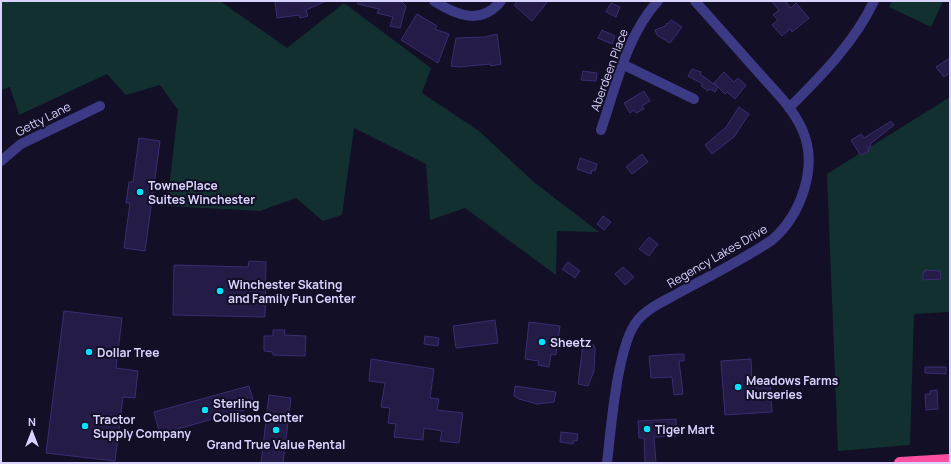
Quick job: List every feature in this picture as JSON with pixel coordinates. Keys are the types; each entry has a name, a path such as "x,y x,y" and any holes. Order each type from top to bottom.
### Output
{"highway":[{"path":"900,463 950,460"}],"street":[{"path":"434,1 450,11 465,16 485,13 501,1"},
{"name":"Aberdeen Place","path":"601,130 634,36 643,20 658,1"},
{"name":"Regency Lakes Drive","path":"606,463 624,351 628,337 636,322 656,306 772,240 788,224 796,210 806,183 808,155 803,131 789,108 695,1"},
{"path":"789,108 838,56 859,28 874,1"},
{"path":"624,65 694,99"},
{"name":"Getty Lane","path":"1,161 21,144 100,106"}],"green space":[{"path":"1,1 220,1 287,48 344,3 431,68 422,93 479,131 535,183 599,232 557,231 556,275 465,208 430,220 426,164 354,128 342,215 323,221 296,198 260,211 167,206 178,110 160,85 126,95 107,74 19,115 10,87 1,90"},
{"path":"892,1 943,1 931,27 889,7"},
{"path":"950,97 950,312 914,314 910,445 838,451 827,174"}],"building":[{"path":"275,1 326,1 306,10 308,16 300,18 299,15 277,18"},
{"path":"358,1 401,1 406,6 400,28 390,26 393,17 377,13 379,9 358,4"},
{"path":"518,1 548,1 532,21 514,5"},
{"path":"771,1 785,1 791,8 796,3 809,18 792,32 790,29 782,36 772,25 778,20 773,15 779,10"},
{"path":"611,3 620,7 616,17 606,12"},
{"path":"417,14 437,26 435,29 449,34 438,63 401,40"},
{"path":"671,20 682,27 670,43 657,35 655,30 665,26"},
{"path":"602,30 615,36 612,44 598,38"},
{"path":"497,34 501,64 491,66 490,64 459,67 451,66 456,38 485,37"},
{"path":"950,58 950,73 944,77 936,67"},
{"path":"692,69 701,72 700,74 718,87 715,92 710,89 708,91 701,86 703,84 688,76"},
{"path":"583,71 597,73 596,81 581,80"},
{"path":"724,72 734,82 738,78 746,85 735,99 727,92 725,94 714,83"},
{"path":"644,91 650,101 642,106 644,109 636,113 634,110 630,113 624,103"},
{"path":"739,107 749,114 734,137 712,154 705,145 726,127"},
{"path":"891,121 894,125 870,144 871,146 868,148 869,151 862,155 859,153 851,140 861,134 864,138"},
{"name":"TownePlace Suites Winchester","path":"139,138 160,141 145,251 124,248 130,203 126,203 129,182 133,182"},
{"path":"642,154 648,162 632,174 626,167"},
{"path":"580,158 597,164 595,171 592,170 591,174 577,169"},
{"path":"603,216 611,222 604,230 597,224"},
{"path":"649,237 658,244 649,256 639,249"},
{"name":"Winchester Skating and Family Fun Center","path":"249,261 266,262 265,317 173,315 174,265 248,267"},
{"path":"568,262 580,271 575,278 562,269"},
{"path":"623,267 634,277 625,285 615,274"},
{"path":"925,270 940,271 941,279 923,280 923,272 926,272"},
{"name":"Tractor Supply Company","path":"64,311 122,318 116,368 138,371 135,398 123,397 115,461 46,453"},
{"path":"495,320 498,343 456,348 453,326"},
{"name":"Sheetz","path":"529,322 560,326 556,355 551,354 549,367 538,365 539,361 525,359"},
{"path":"273,330 285,330 284,335 306,336 305,356 273,355 273,352 264,351 264,336 273,336"},
{"path":"425,336 439,338 438,346 424,344"},
{"path":"583,344 594,345 595,349 594,371 588,386 578,384"},
{"path":"684,354 684,361 679,361 683,394 674,395 672,377 651,378 649,356"},
{"path":"371,359 434,369 430,398 439,399 437,410 463,413 459,443 440,441 442,431 424,428 423,440 394,437 396,424 388,423 390,408 381,407 385,383 369,381"},
{"name":"Meadows Farms Nurseries","path":"751,359 752,382 770,381 772,412 725,415 721,361"},
{"path":"925,367 946,367 946,374 925,373"},
{"name":"Sterling Collison Center","path":"249,386 255,407 160,434 154,412"},
{"path":"515,386 556,392 554,402 537,404 519,399 514,396"},
{"path":"937,390 938,409 926,410 925,394 930,394 930,391"},
{"name":"Grand True Value Rental","path":"269,395 291,398 283,463 261,463"},
{"path":"676,419 677,436 654,437 656,463 645,463 644,438 639,438 638,421"},
{"path":"561,432 578,434 577,441 574,440 573,444 560,442"}],"place":[{"name":"TownePlace Suites Winchester","path":"140,192"},
{"name":"Winchester Skating and Family Fun Center","path":"220,291"},
{"name":"Sheetz","path":"542,342"},
{"name":"Dollar Tree","path":"89,352"},
{"name":"Meadows Farms Nurseries","path":"738,387"},
{"name":"Sterling Collison Center","path":"205,410"},
{"name":"Tractor Supply Company","path":"85,426"},
{"name":"Tiger Mart","path":"647,429"},
{"name":"Grand True Value Rental","path":"276,430"}]}
